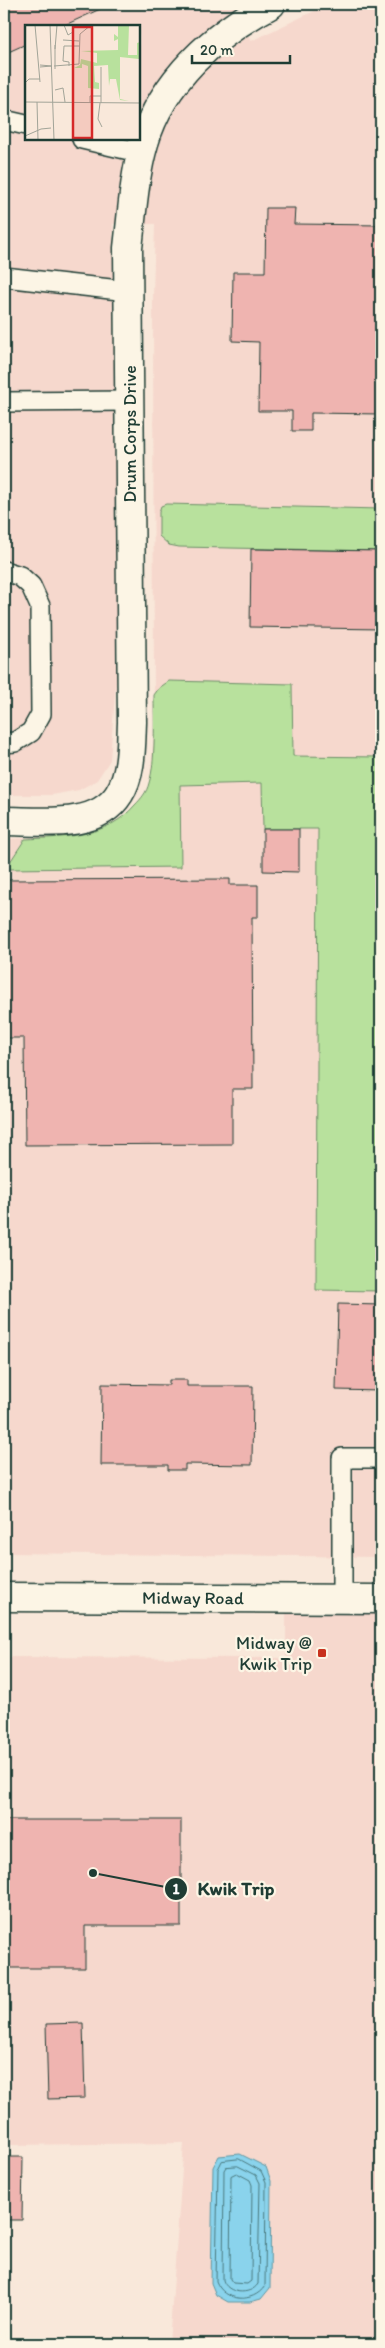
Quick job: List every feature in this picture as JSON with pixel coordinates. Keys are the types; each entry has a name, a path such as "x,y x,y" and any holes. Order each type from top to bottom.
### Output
{"street":[{"name":"Drum Corps Drive","path":"4,821 61,821 84,818 105,810 119,794 126,777 132,722 128,248 144,142 173,86 196,57 227,30 271,4"},
{"name":"Midway Road","path":"4,1597 381,1599"}],"lane":[{"path":"4,120 25,125"},
{"path":"86,140 142,153"},
{"path":"4,277 128,291"},
{"path":"4,402 130,401"},
{"path":"4,571 20,576 31,586 40,606 42,714 31,732 15,742 4,743"},
{"path":"342,1598 342,1458 381,1458"}],"shaded area":[{"path":"4,4 236,4 251,41 329,4 381,4 381,1557 4,1553 4,839 81,835 106,828 129,813 144,795 150,782 154,730 153,296 155,224 113,224 117,669 110,760 97,780 79,790 52,795 4,795"},
{"path":"286,1598 381,1599 381,2344 169,2344 184,2143 4,2145 4,1657 286,1658"}],"green space":[{"path":"166,504 381,509 381,551 179,547 169,545 159,536 159,512 161,506"},
{"path":"169,681 292,684 293,756 381,757 381,1291 316,1290 318,829 263,829 262,783 180,785 181,867 8,869 8,865 25,839 70,836 98,830 124,816 139,800 148,786 153,764 154,695 159,688"}],"water":[{"path":"240,2154 266,2167 271,2181 270,2288 261,2299 250,2302 228,2302 216,2295 211,2283 213,2167 219,2156"}],"building":[{"path":"4,4 111,4 65,25 25,25 25,44 4,54"},
{"path":"266,208 295,208 294,224 381,225 381,414 311,413 311,431 292,431 292,411 258,411 259,342 232,341 233,272 265,272"},
{"path":"251,549 381,551 381,629 250,627"},
{"path":"263,829 299,829 299,872 263,871"},
{"path":"230,879 230,885 258,885 258,917 252,917 253,1089 232,1089 232,1144 25,1145 24,1038 4,1038 4,880"},
{"path":"338,1304 381,1305 381,1391 336,1390"},
{"path":"169,1380 187,1380 187,1386 253,1386 252,1465 185,1464 185,1470 168,1470 168,1465 101,1465 102,1384 169,1385"},
{"path":"4,1820 181,1820 181,1926 85,1926 85,1968 4,1968"},
{"path":"83,2023 85,2098 48,2099 46,2024"},
{"path":"4,2157 23,2157 22,2220 4,2220"}],"place":[{"name":"Midway @ Kwik Trip","path":"322,1653"},
{"name":"Kwik Trip","path":"93,1873"}]}
